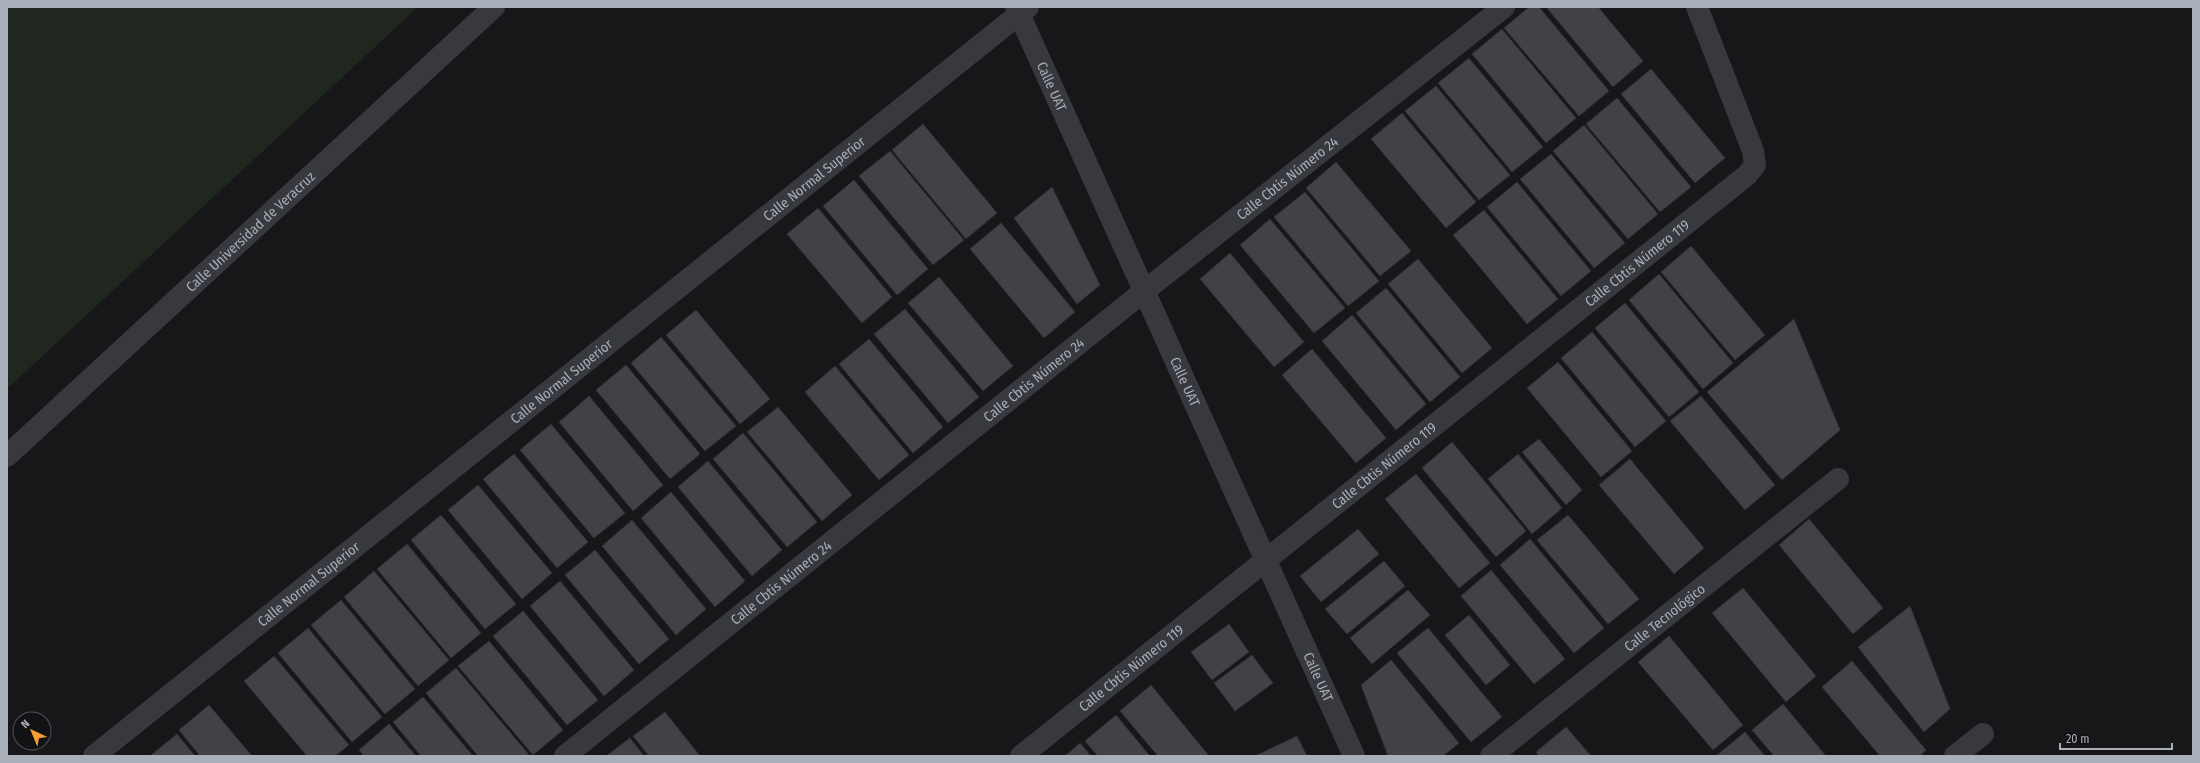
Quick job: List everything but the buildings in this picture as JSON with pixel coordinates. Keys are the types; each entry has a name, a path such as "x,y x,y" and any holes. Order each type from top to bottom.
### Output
{"street":[{"name":"Calle Universidad de Veracruz","path":"7,456 494,7"},
{"name":"Calle Cbtis Número 24","path":"565,756 1143,292 1504,7"},
{"name":"Calle Cbtis Número 119","path":"1021,756 1746,175 1755,165 1754,151 1697,7"},
{"name":"Calle UAT","path":"1021,9 1143,292 1354,756"},
{"name":"Calle Normal Superior","path":"94,756 1021,9"},
{"name":"Calle Tecnológico","path":"1491,756 1838,479"},
{"path":"1955,756 1982,734"}],"shaded area":[{"path":"7,7 418,7 7,389"}]}
